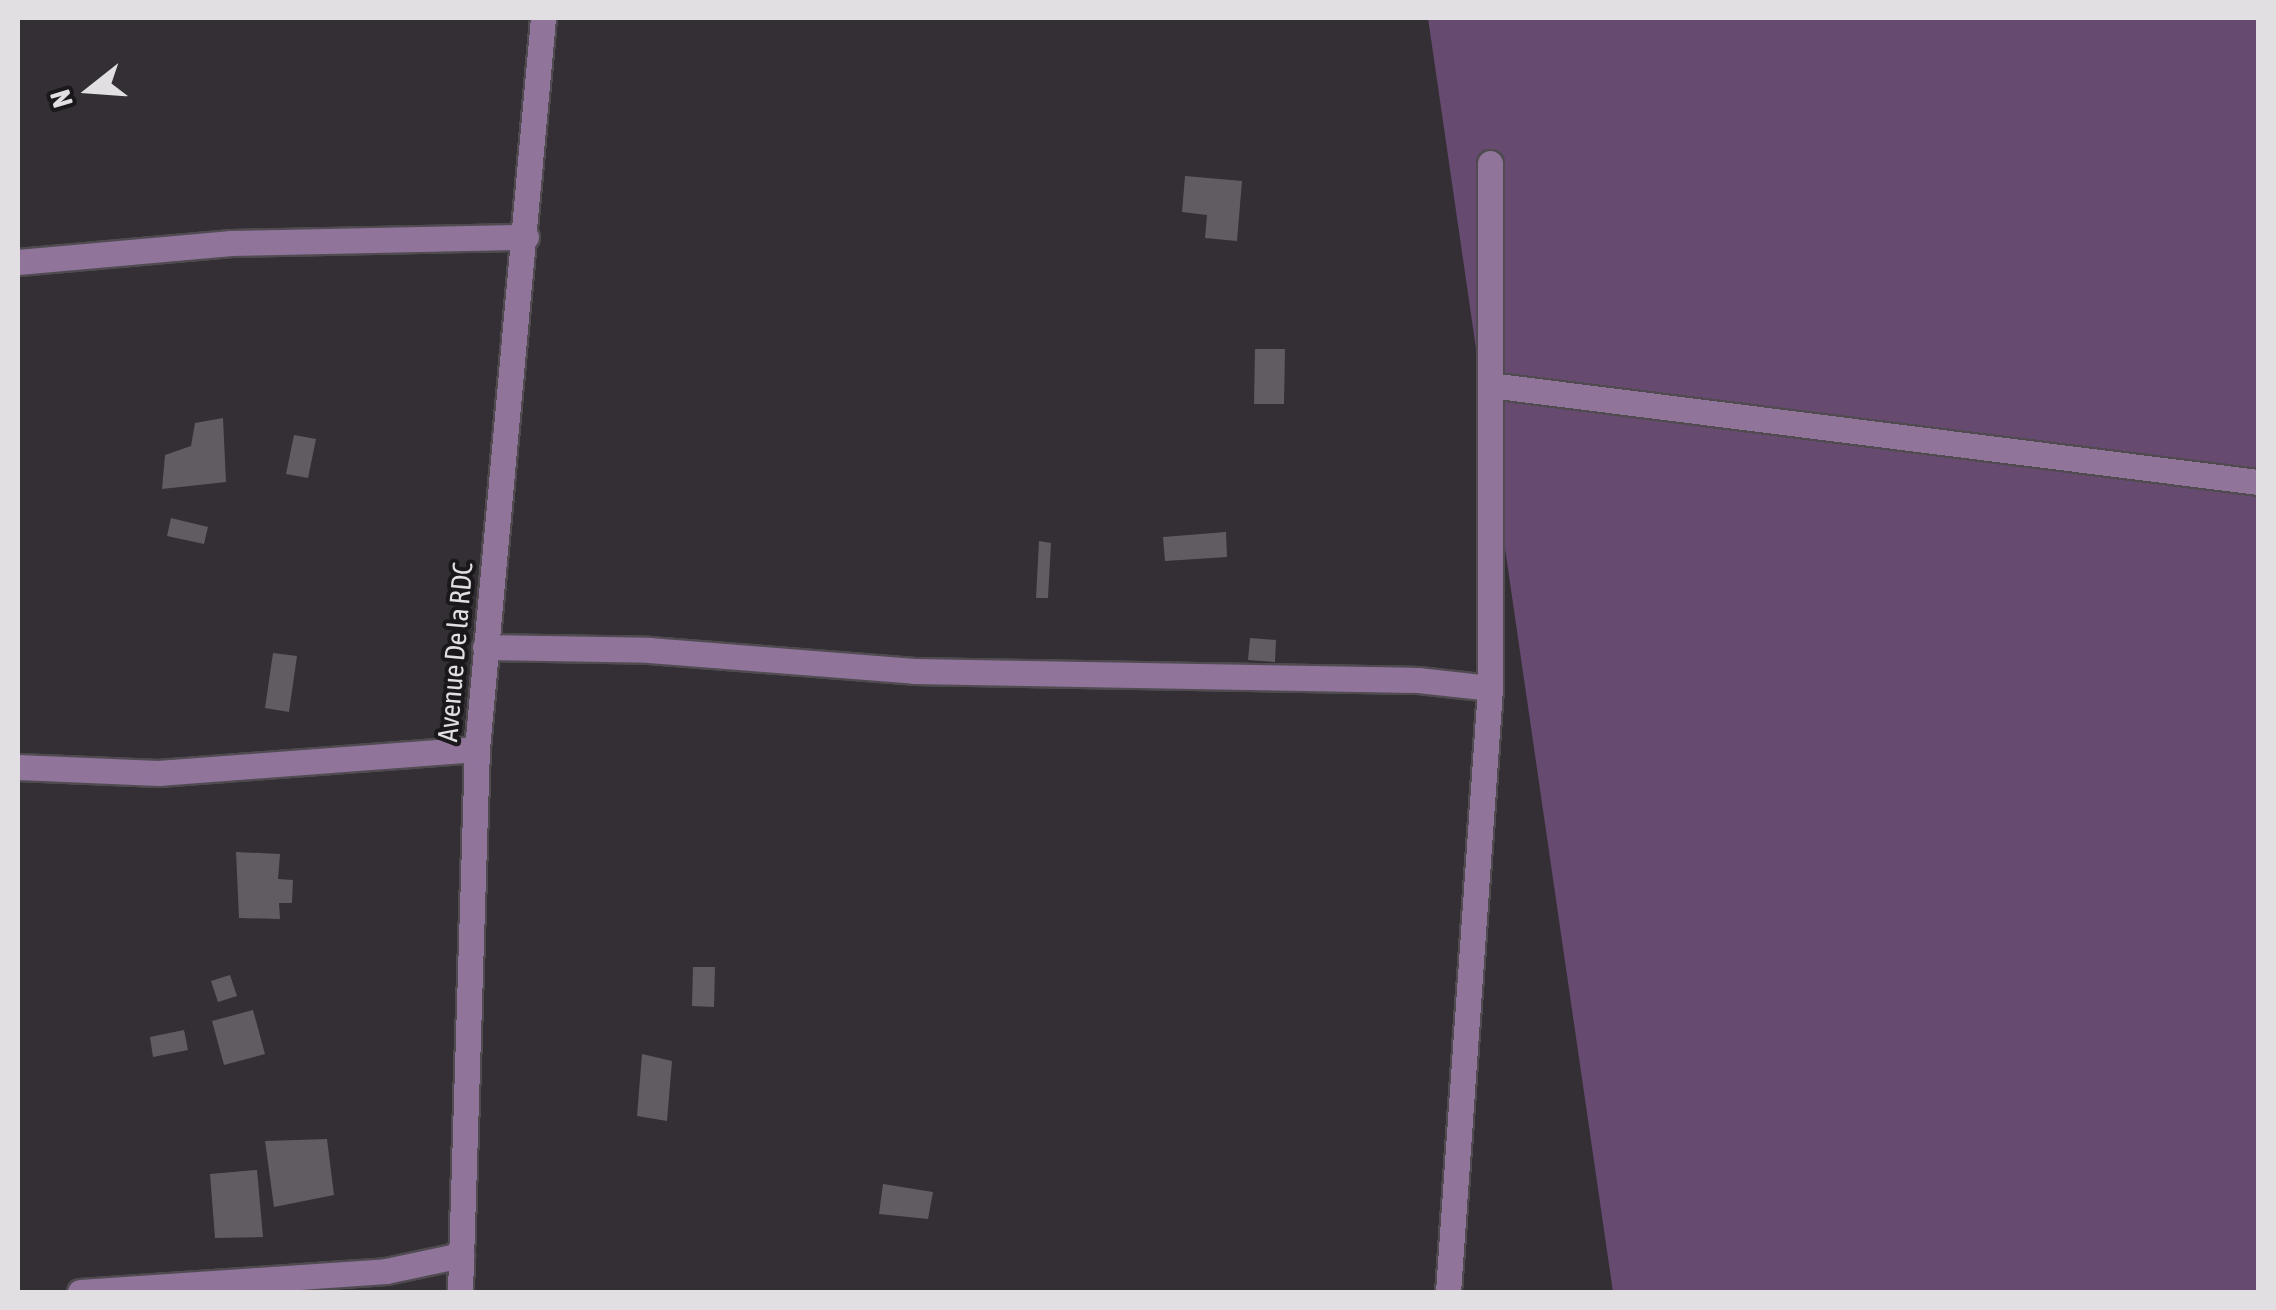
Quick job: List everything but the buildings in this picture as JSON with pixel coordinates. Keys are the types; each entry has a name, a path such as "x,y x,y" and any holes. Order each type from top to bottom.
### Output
{"street":[{"name":"Avenue De la RDC","path":"460,1292 477,749 544,18"},
{"path":"1448,1292 1490,688 1490,164"},
{"path":"18,262 231,243 526,236"},
{"path":"1490,384 2258,482"},
{"path":"485,647 649,650 914,671 1418,680 1490,688"},
{"path":"18,767 158,773 477,749"},
{"path":"80,1292 386,1271 462,1255"}],"shaded area":[{"path":"1428,18 2258,18 2258,1292 1613,1292"}]}
